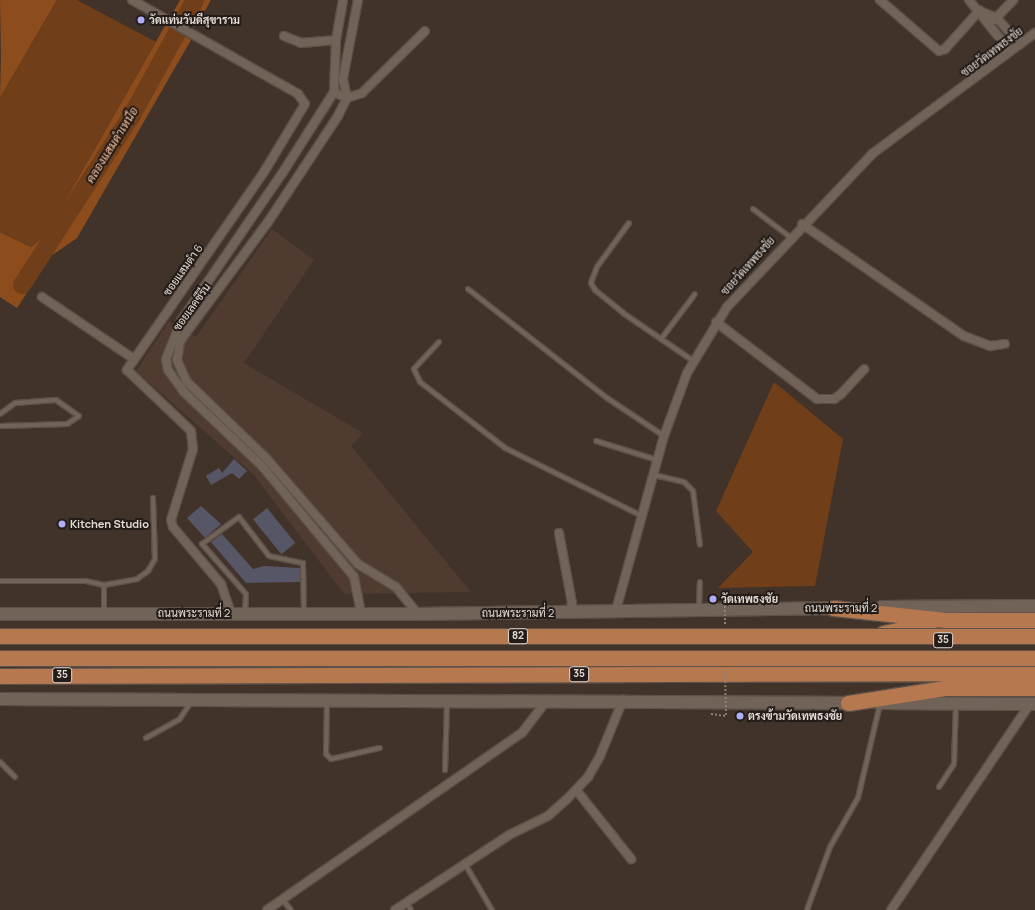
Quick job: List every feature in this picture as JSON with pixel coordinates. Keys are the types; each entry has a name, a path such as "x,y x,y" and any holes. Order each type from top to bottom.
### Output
{"highway":[{"path":"833,608 945,620 1035,620"},
{"path":"850,639 945,620"},
{"name":"35","path":"0,636 1035,640"},
{"name":"82","path":"0,636 1035,636"},
{"name":"82","path":"0,658 1035,658"},
{"name":"35","path":"0,676 1035,673"},
{"path":"850,674 945,688 1035,688"},
{"path":"848,703 945,688"}],"main road":[{"name":"ถนนพระรามที่ 2","path":"0,614 569,613 616,610 1035,606"},
{"name":"35","path":"0,699 327,698 1032,704"}],"street":[{"name":"ซอยแสมดำ 6","path":"132,0 298,94 305,104 264,172 127,370 129,376 183,423 194,439 171,520 179,536 221,584 231,613"},
{"name":"ซอยเลคซีรีน","path":"343,0 336,40 334,92 284,172 181,321 168,347 168,370 196,405 262,466 354,577 361,614"},
{"path":"347,98 343,79 358,0"},
{"path":"880,0 939,52 946,49 981,11"},
{"path":"969,0 981,11 990,26 1010,51"},
{"path":"990,26 1013,0"},
{"path":"981,11 997,18 1020,44"},
{"path":"334,92 347,98 362,93 425,31"},
{"name":"ซอยวัดเทพธงชัย","path":"616,610 664,436 692,360 716,322 802,224 872,154 1035,33"},
{"path":"284,36 301,43 336,40"},
{"name":"ซอยเลคซีรีน","path":"347,98 268,222 191,326 178,351 180,372 267,459 358,564 396,587 418,614"},
{"path":"802,224 964,336 990,346 1005,344"},
{"path":"42,296 134,360"},
{"path":"181,321 191,326"},
{"path":"716,322 817,399 834,399 841,394 864,369"},
{"path":"262,466 267,459"},
{"path":"559,533 572,603 569,613"},
{"path":"267,910 522,733 547,700"},
{"path":"395,910 464,864 548,816 577,791 600,756 623,700"},
{"path":"891,910 1032,704"},
{"path":"577,791 631,860"}],"lane":[{"path":"753,209 790,237"},
{"path":"629,223 597,267 591,283 603,298 692,360"},
{"path":"468,289 607,398 664,436"},
{"path":"661,339 695,294"},
{"path":"439,342 414,368 420,382 505,448 642,517"},
{"path":"0,414 15,403 56,400 79,416 67,424 0,426"},
{"path":"596,441 657,460"},
{"path":"654,475 684,482 693,491 700,545"},
{"path":"0,581 104,585 138,579 148,571 155,559 154,498"},
{"path":"245,613 246,594 202,544 239,517 269,556 303,563 304,613"},
{"path":"699,609 700,582"},
{"path":"104,585 104,613"},
{"path":"327,698 326,754 331,760 380,748"},
{"path":"146,738 179,720 194,699"},
{"path":"445,770 447,699"},
{"path":"807,910 830,847 858,798 880,703"},
{"path":"939,787 954,764 956,704"},
{"path":"0,762 15,777"},
{"path":"464,864 492,910"},
{"path":"282,900 291,910"},
{"path":"406,902 411,910"}],"path":[{"path":"725,598 742,597"},
{"path":"711,714 726,716"}],"shaded area":[{"path":"0,0 57,0 0,98 1,55"},
{"path":"57,0 77,0 156,42 45,236 31,247 0,232 0,98"},
{"path":"180,0 211,0 196,27 171,16"},
{"path":"166,24 191,40 77,238 51,256 17,308 0,297 0,232 31,247 45,236"},
{"path":"272,229 314,260 244,363 363,433 351,446 471,592 344,594 254,475 136,371 169,321 196,337"},
{"path":"774,382 843,439 815,586 718,588 753,552 716,511"}],"building":[{"path":"234,459 247,471 239,479 232,473 211,485 206,476 219,468 222,473"},
{"path":"201,506 221,524 205,538 187,518"},
{"path":"267,508 295,543 281,554 253,519"},
{"path":"222,534 253,569 264,566 300,568 300,582 246,583 211,542"}],"waterway":[{"name":"คลองแสมดำเหนือ","path":"22,285 132,115 195,0"}],"place":[{"name":"วัดแท่นวันดีสุขาราม","path":"141,20"},
{"name":"Kitchen Studio","path":"62,524"},
{"name":"วัดเทพธงชัย","path":"713,599"},
{"name":"ตรงข้ามวัดเทพธงชัย","path":"740,716"}]}
